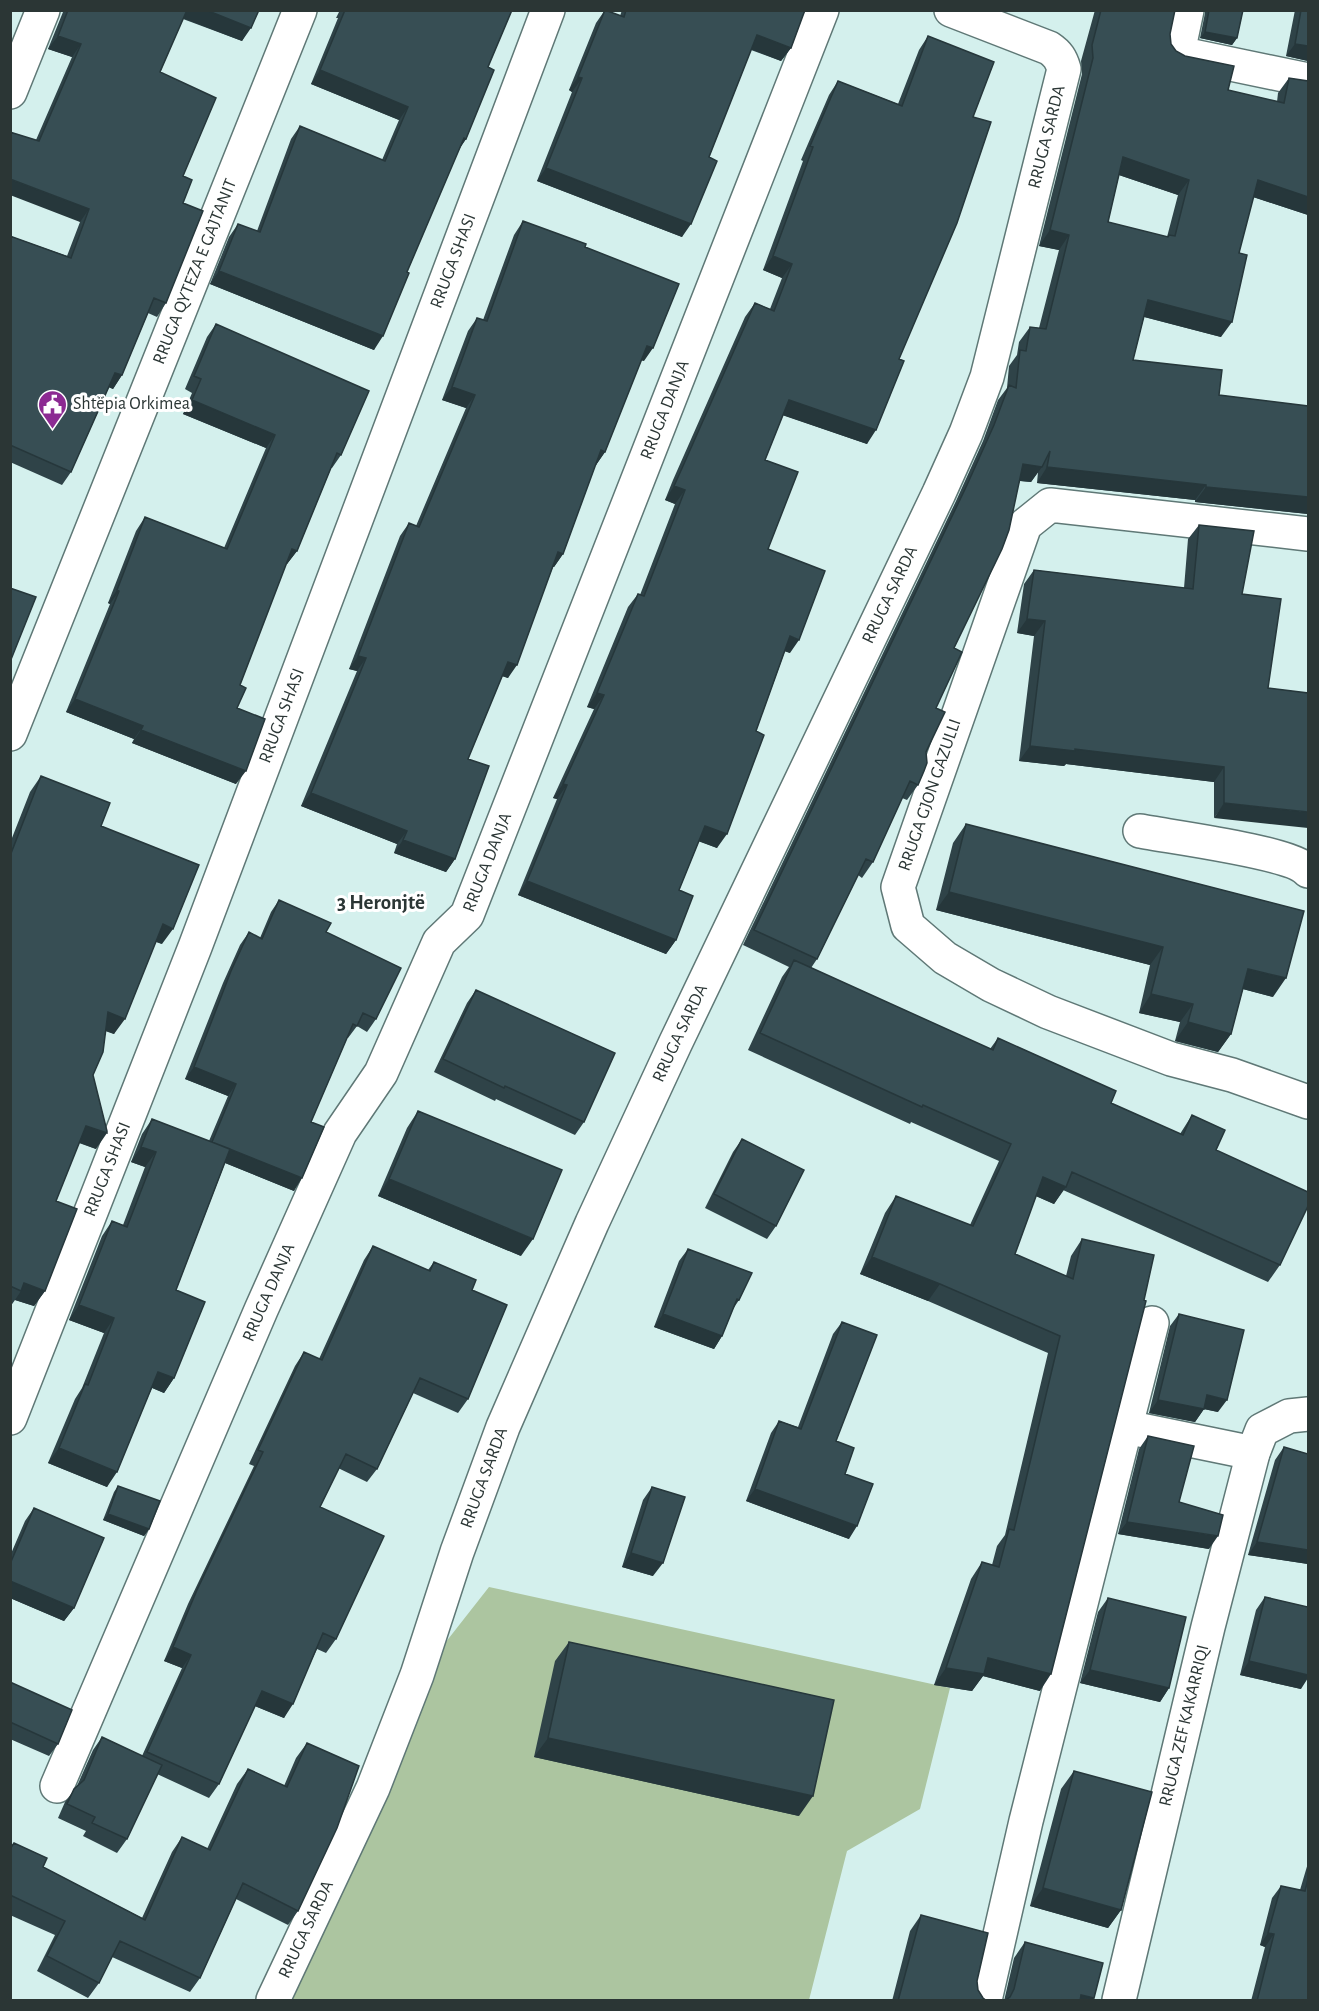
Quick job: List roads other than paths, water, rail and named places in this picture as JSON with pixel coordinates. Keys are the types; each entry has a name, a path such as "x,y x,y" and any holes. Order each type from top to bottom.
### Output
{"street":[{"path":"10,92 43,10"},
{"name":"RRUGA QYTEZA E GAJTANIT","path":"10,734 300,10"},
{"name":"RRUGA SHASI","path":"10,1418 195,947 548,10"},
{"name":"RRUGA DANJA","path":"57,1786 261,1310 340,1133 381,1073 439,942 468,915 822,10"},
{"name":"RRUGA SARDA","path":"273,2001 372,1788 417,1675 457,1552 502,1427 592,1223 675,1044 939,493 966,433 987,377 1064,69 1057,53 1049,48 951,10"},
{"path":"1187,10 1178,53 1308,80"},
{"name":"RRUGA GJON GAZULLI","path":"1308,534 1050,505 1025,525 898,887 908,926 945,958 991,985 1048,1012 1171,1059 1232,1075 1308,1101"},
{"path":"1140,831 1275,855 1304,866 1308,871"},
{"path":"985,2001 1026,1821 1152,1323"},
{"name":"RRUGA ZEF KAKARRIQI","path":"1119,2001 1208,1628 1253,1453 1262,1430 1289,1416 1308,1414"},
{"path":"1126,1427 1253,1453"}],"place":[{"name":"Shtëpia Orkimea","path":"52,430"}],"district":[{"name":"3 Heronjtë","path":"381,902"}]}
